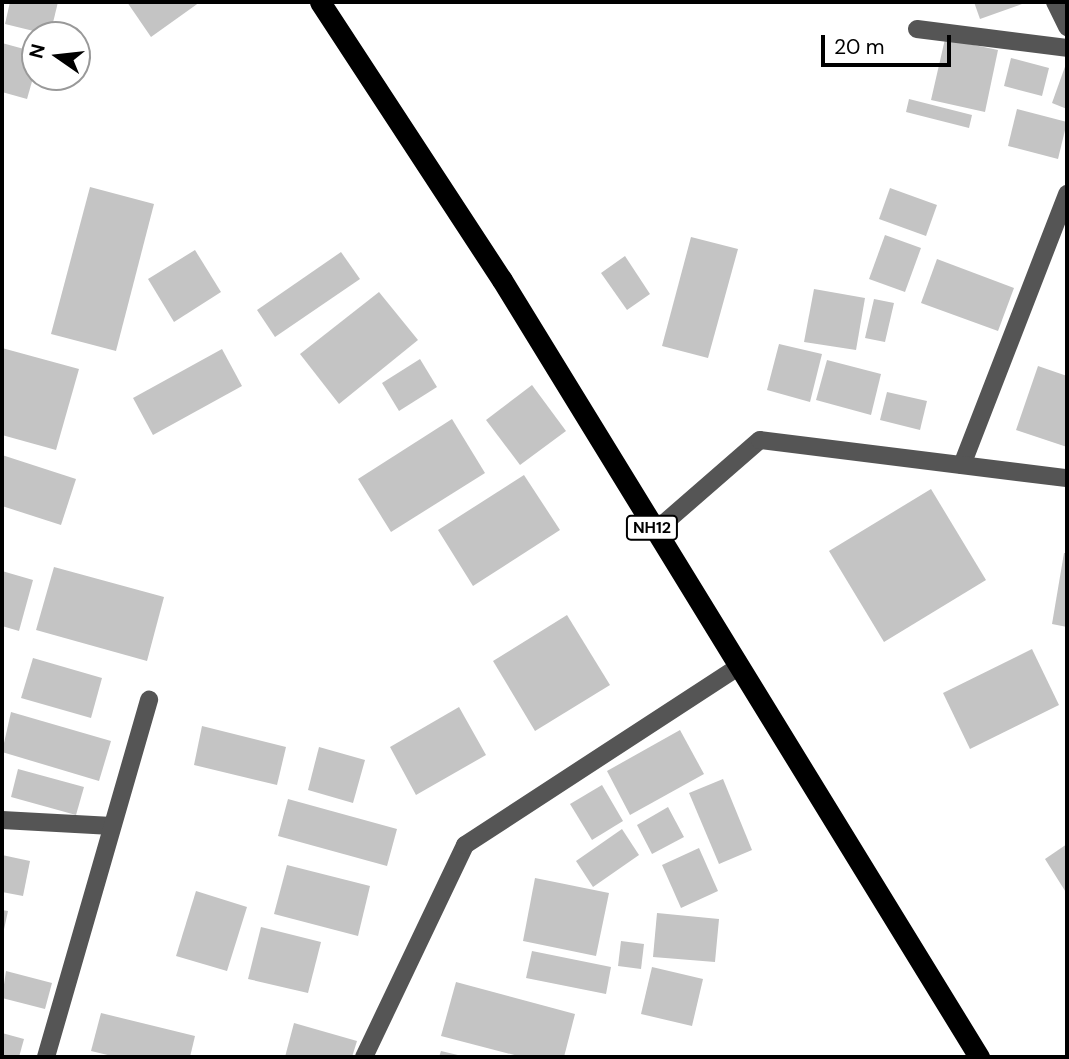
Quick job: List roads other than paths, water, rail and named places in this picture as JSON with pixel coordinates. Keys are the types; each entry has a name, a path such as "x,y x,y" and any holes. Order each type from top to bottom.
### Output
{"highway":[{"name":"NH12","path":"320,2 502,280 654,532 979,1057"}],"street":[{"path":"1055,2 1067,27"},
{"path":"918,29 1067,48"},
{"path":"962,465 1067,194"},
{"path":"654,532 760,440 1067,478"},
{"path":"364,1057 465,845 738,667"},
{"path":"46,1057 149,701"},
{"path":"2,820 112,826"}]}
